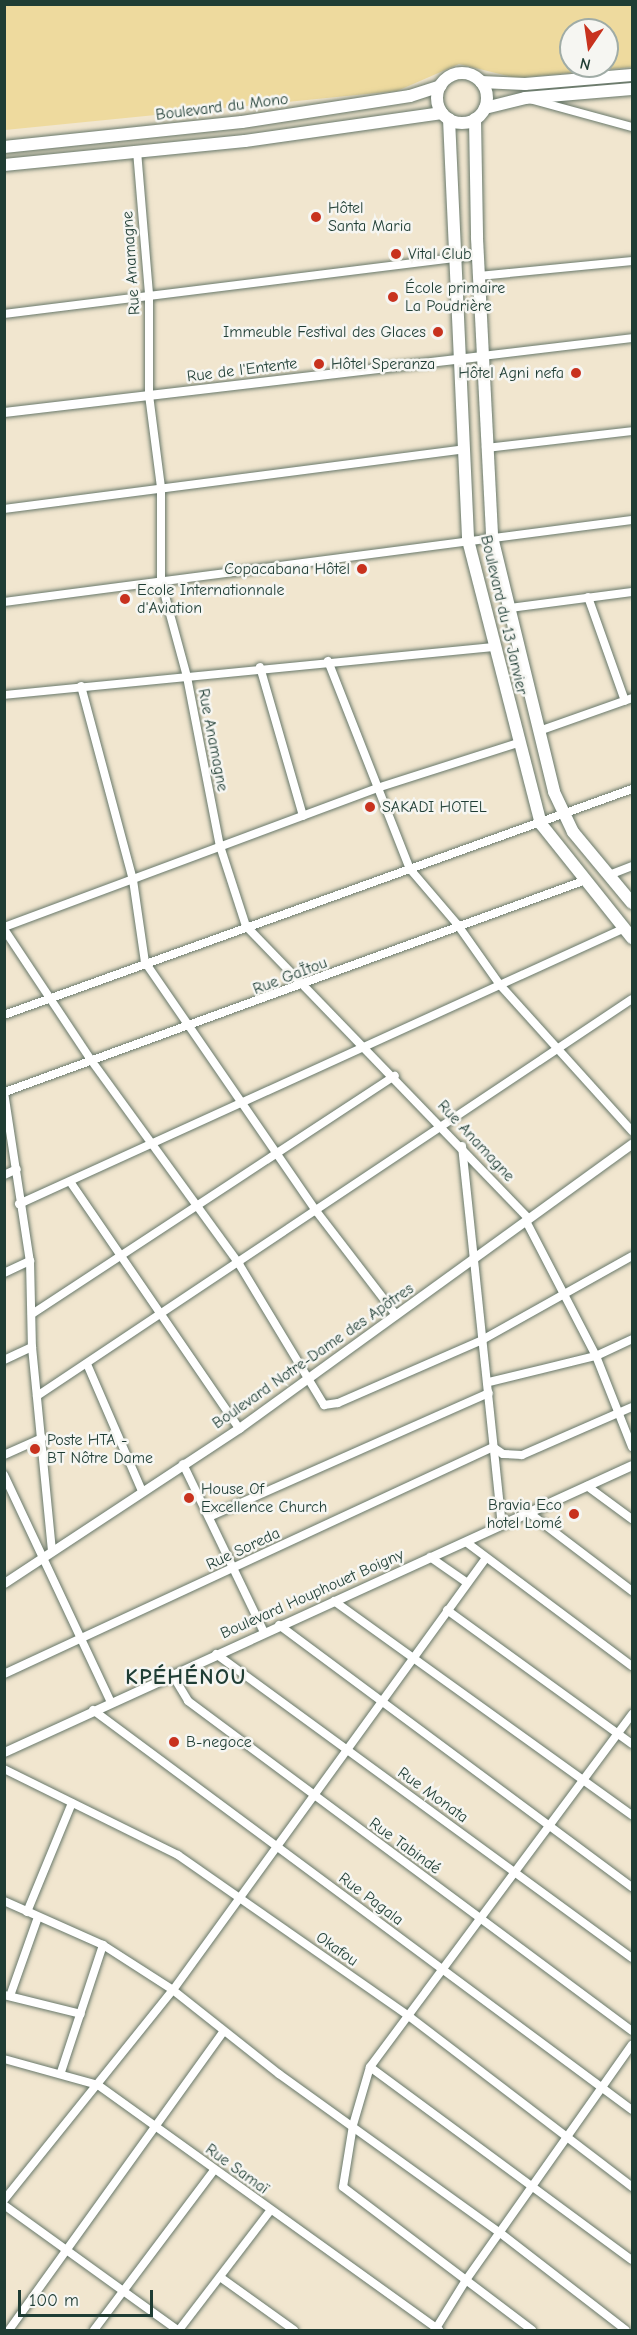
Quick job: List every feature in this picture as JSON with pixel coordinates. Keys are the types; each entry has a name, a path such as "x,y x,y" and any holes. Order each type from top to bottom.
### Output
{"highway":[{"path":"481,82 486,95 484,108 475,119 462,123 445,116 437,99 440,86 460,74 481,82 525,84 633,75"},
{"name":"Boulevard du Mono","path":"4,147 242,122 410,96 440,86"},
{"path":"484,108 525,98 633,89"},
{"name":"Boulevard du Mono","path":"4,165 244,141 445,116"},
{"name":"Boulevard du 13 Janvier","path":"445,116 456,257 468,540 518,743 541,824 583,881 628,933"},
{"name":"Boulevard du 13 Janvier","path":"475,119 482,356 492,537 554,792 564,816 633,903"}],"street":[{"path":"525,98 633,127"},
{"name":"Rue Anamagne","path":"137,151 149,294 149,395 161,487 161,581 188,677 220,846 246,926 461,1144 528,1220 563,1298 596,1356 616,1414 633,1447"},
{"path":"4,314 149,294 478,255"},
{"path":"479,276 633,261"},
{"path":"482,356 633,338"},
{"name":"Rue de l'Entente","path":"4,412 482,356"},
{"path":"486,448 633,431"},
{"path":"4,509 161,487 464,450"},
{"path":"4,602 633,520"},
{"path":"510,608 633,592"},
{"path":"539,731 629,700 588,597"},
{"path":"4,694 188,677 260,667 495,647"},
{"path":"328,662 410,869 457,924 500,985 633,1131"},
{"path":"260,667 303,816"},
{"path":"81,686 133,880 145,962 317,1212 396,1315"},
{"path":"518,743 378,788 4,928 52,995 91,1060 239,1264 324,1405 338,1403 482,1340 563,1298 633,1256"},
{"path":"4,1015 52,995 564,816 633,789"},
{"path":"609,875 633,866"},
{"name":"Rue GaÏtou","path":"5,1092 305,985 457,924 583,881"},
{"path":"19,1204 71,1183 500,985 628,933"},
{"path":"37,1396 445,1128 633,999"},
{"path":"32,1314 395,1076"},
{"path":"5,1092 17,1169 19,1204 30,1261 32,1347 52,1550"},
{"name":"Boulevard Notre-Dame des Apôtres","path":"4,1583 239,1428 633,1143"},
{"path":"461,1144 482,1340 489,1382 493,1447 502,1524"},
{"path":"4,1175 17,1169"},
{"path":"71,1183 239,1428"},
{"path":"4,1273 30,1261"},
{"path":"489,1382 596,1356 633,1340"},
{"path":"4,1360 32,1347"},
{"path":"87,1364 142,1491"},
{"path":"209,1517 489,1393"},
{"path":"493,1447 503,1454 522,1455 633,1407"},
{"path":"4,1455 42,1438"},
{"name":"Rue Soreda","path":"4,1674 235,1569 493,1447"},
{"path":"183,1464 264,1632"},
{"name":"Boulevard Houphouet Boigny","path":"4,1752 633,1465"},
{"path":"4,1475 111,1702"},
{"path":"587,1486 633,1519"},
{"path":"528,1512 633,1591"},
{"path":"466,1542 633,1666"},
{"path":"430,1557 466,1582"},
{"path":"4,2200 173,1990 241,1898 276,1845 413,1654 486,1558"},
{"path":"334,1600 413,1654 633,1815"},
{"path":"447,1610 633,1744"},
{"path":"279,1625 633,1887"},
{"name":"Rue Monata","path":"216,1654 347,1747 633,1958"},
{"name":"Rue Tabindé","path":"172,1674 188,1701 633,2031"},
{"name":"Rue Pagala","path":"93,1710 633,2110"},
{"path":"532,2331 343,2187 353,2125 370,2067 410,2017 633,1714"},
{"name":"Okafou","path":"4,1769 163,1846 410,2017 633,2187"},
{"path":"27,1912 72,1803"},
{"path":"4,1901 103,1945 173,1990 224,2031 499,2232 626,2331"},
{"path":"38,1917 7,1995 81,2014"},
{"path":"60,2072 103,1945"},
{"path":"9,2331 154,2124 224,2031"},
{"path":"437,2330 466,2280 499,2232 633,2045"},
{"name":"Rue Samaï","path":"4,2059 60,2072 98,2085 437,2330"},
{"path":"370,2067 531,2189 633,2260"},
{"path":"94,2331 214,2170"},
{"path":"4,2205 66,2247 178,2331 270,2211"},
{"path":"220,2277 294,2331"}],"sand":[{"path":"5,5 632,5 632,67 619,68 619,18 559,18 559,74 516,78 459,64 397,91 5,130"}],"place":[{"name":"Hôtel Santa Maria","path":"316,217"},
{"name":"Vital Club","path":"396,254"},
{"name":"École primaire La Poudrière","path":"393,297"},
{"name":"Immeuble Festival des Glaces","path":"438,332"},
{"name":"Hôtel Speranza","path":"319,364"},
{"name":"Hôtel Agni nefa","path":"576,373"},
{"name":"Copacabana Hôtel","path":"362,569"},
{"name":"Ecole Internationnale d'Aviation","path":"125,599"},
{"name":"SAKADI HOTEL","path":"370,807"},
{"name":"Poste HTA - BT Nôtre Dame","path":"35,1449"},
{"name":"House Of Excellence Church","path":"189,1498"},
{"name":"Bravia Eco hotel Lomé","path":"574,1514"},
{"name":"B-negoce","path":"174,1742"}],"district":[{"name":"KPÉHÉNOU","path":"186,1678"}]}
